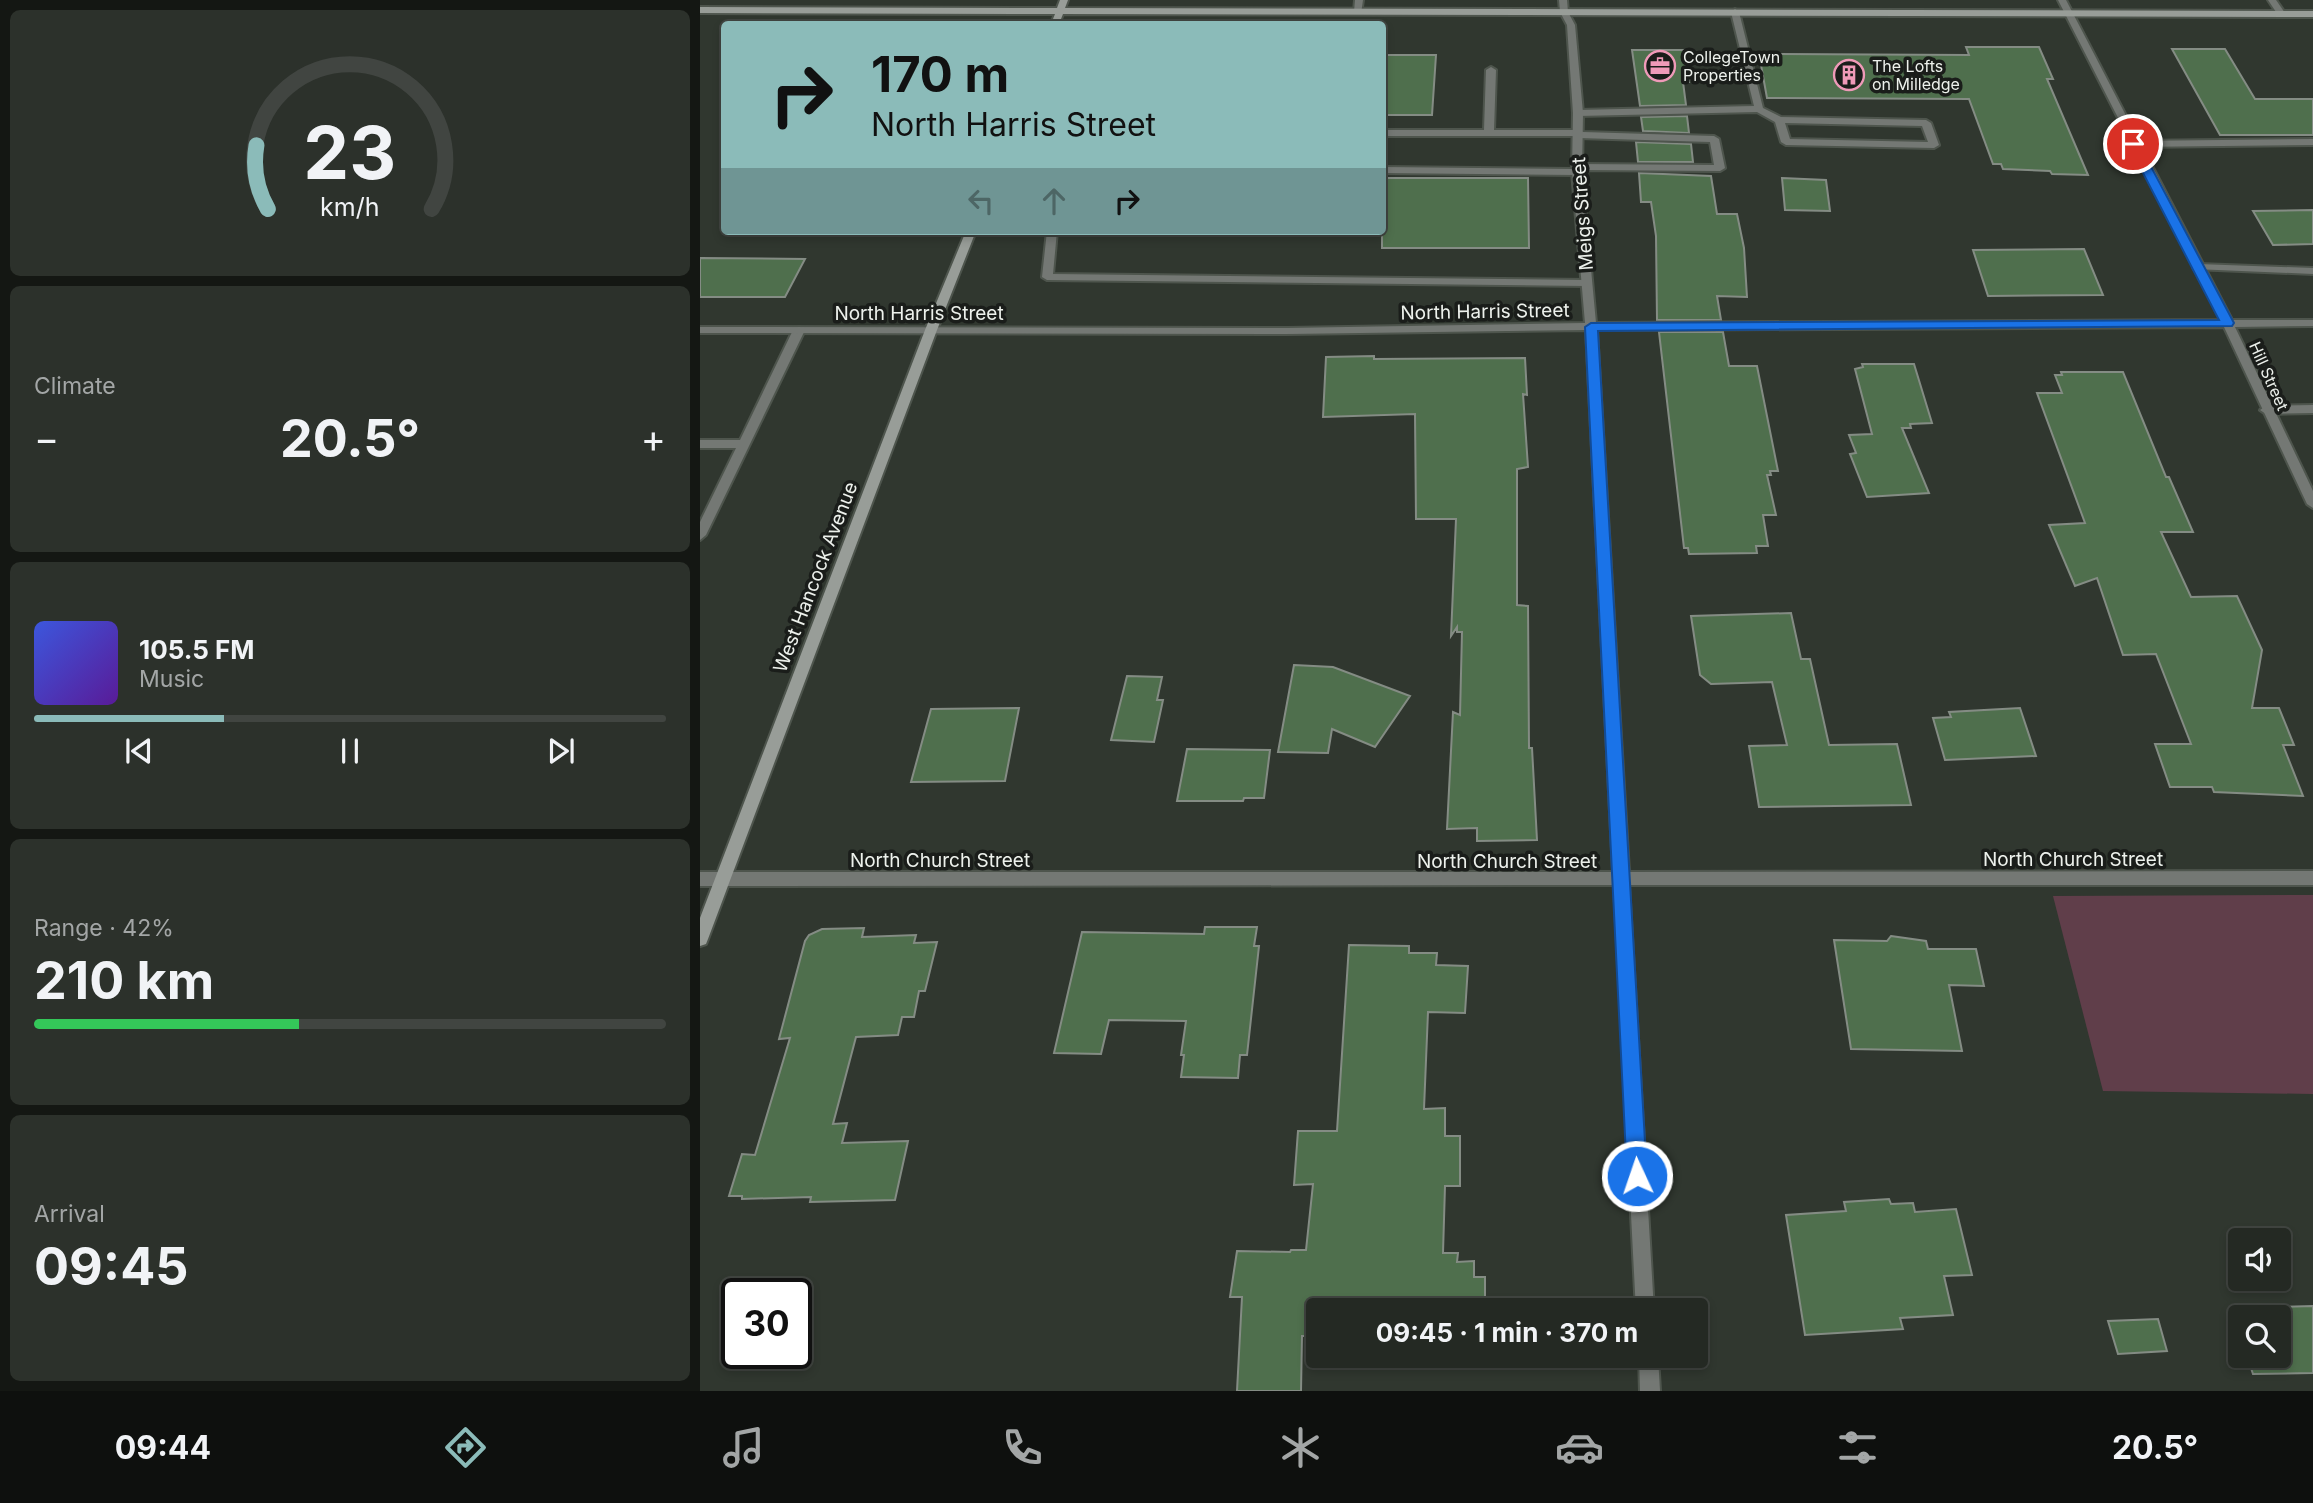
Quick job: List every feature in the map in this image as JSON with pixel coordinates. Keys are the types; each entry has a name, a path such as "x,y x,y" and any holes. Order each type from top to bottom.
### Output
{"main road":[{"path":"1056,21 1065,0"},
{"path":"700,10 1059,13 2313,14"},
{"name":"West Hancock Avenue","path":"700,939 930,330 969,235"}],"street":[{"path":"1358,12 1359,0"},
{"name":"Meigs Street","path":"1563,0 1564,12 1571,26 1578,113 1577,170 1591,327 1644,1298"},
{"name":"Hill Street","path":"2062,0 2133,144 2228,323 2266,410 2313,504"},
{"path":"2272,0 2281,13"},
{"path":"1735,12 1759,109"},
{"path":"1489,132 1491,70"},
{"path":"1578,113 1759,109 1779,120 1926,122 1934,145 1786,142 1779,120"},
{"path":"1386,133 1489,132 1714,139 1720,168 1386,170"},
{"path":"2133,144 2313,142"},
{"path":"1052,235 1047,277 1586,282"},
{"path":"2198,267 2313,271"},
{"name":"North Harris Street","path":"700,330 2313,323"},
{"path":"700,535 799,330"},
{"path":"2266,410 2313,409"},
{"path":"700,444 744,444"},
{"name":"North Church Street","path":"700,879 2313,878"},
{"path":"1649,1368 1650,1391"}],"shaded area":[{"path":"2313,895 2313,1094 2103,1091 2053,896"}],"building":[{"path":"1966,47 2039,47 2053,79 2047,79 2088,175 2003,169 2001,164 1993,164 1969,99 1767,98 1759,54 1969,55"},
{"path":"2172,49 2225,49 2255,99 2313,99 2313,135 2220,135"},
{"name":"CollegeTown Properties","path":"1632,50 1683,50 1689,82 1683,82 1686,105 1640,106"},
{"path":"1386,55 1436,55 1432,115 1386,115"},
{"path":"1687,116 1689,133 1643,131 1641,117"},
{"path":"1636,142 1691,144 1693,162 1638,162"},
{"path":"1639,173 1711,176 1717,214 1737,214 1744,248 1747,297 1717,296 1721,320 1657,320 1656,236 1651,202 1641,202"},
{"path":"1386,178 1528,178 1529,248 1382,248 1382,235 1386,235"},
{"path":"1782,178 1826,180 1830,211 1785,210"},
{"path":"2313,210 2313,244 2273,245 2253,211"},
{"path":"2084,249 2103,295 1988,296 1973,250"},
{"path":"700,258 805,259 785,297 700,297"},
{"path":"1659,332 1723,332 1729,366 1757,366 1778,471 1770,471 1771,475 1767,475 1776,515 1763,515 1768,546 1756,546 1757,553 1689,554 1688,548 1684,548"},
{"path":"1374,356 1374,359 1525,358 1527,395 1523,394 1528,467 1517,469 1517,605 1528,606 1529,748 1532,748 1537,840 1477,841 1477,828 1447,829 1453,712 1460,715 1462,632 1457,632 1457,627 1451,636 1456,519 1416,519 1415,414 1323,417 1326,357"},
{"path":"1862,364 1914,364 1932,423 1910,424 1911,428 1902,428 1929,493 1867,497 1850,454 1856,453 1849,435 1872,434 1855,369 1863,367"},
{"path":"2061,372 2123,372 2166,477 2169,477 2193,532 2161,532 2191,597 2237,596 2262,650 2252,708 2279,708 2294,745 2283,745 2303,796 2214,792 2212,787 2170,787 2155,744 2191,744 2156,654 2123,655 2097,578 2075,586 2049,525 2085,523 2037,393 2062,393 2055,375 2062,375"},
{"path":"1791,613 1801,659 1810,659 1829,745 1897,744 1911,805 1759,807 1749,746 1787,745 1772,682 1711,684 1700,675 1691,616"},
{"path":"1294,665 1333,667 1410,696 1375,747 1332,729 1328,753 1278,752"},
{"path":"1127,676 1162,677 1157,700 1163,700 1154,742 1111,740"},
{"path":"1019,708 1005,781 911,782 931,709"},
{"path":"2020,708 2036,756 1945,760 1933,718 1951,717 1949,712"},
{"path":"1187,749 1270,750 1264,798 1244,798 1243,801 1177,801"},
{"path":"1205,927 1257,927 1254,946 1259,946 1247,1055 1240,1055 1238,1078 1181,1077 1186,1021 1109,1020 1101,1054 1054,1053 1082,932 1204,934"},
{"path":"864,928 862,937 916,935 914,943 937,942 925,991 919,991 914,1017 902,1017 898,1035 856,1037 833,1124 847,1123 842,1143 908,1141 895,1200 810,1202 811,1197 742,1199 742,1196 729,1196 742,1154 755,1155 790,1038 779,1039 805,941 809,935 822,929"},
{"path":"1891,936 1926,941 1928,949 1976,949 1984,986 1949,985 1962,1051 1851,1049 1834,940 1887,941"},
{"path":"1349,945 1409,946 1409,953 1437,953 1436,965 1468,966 1465,1013 1428,1012 1424,1109 1445,1108 1445,1136 1460,1136 1460,1186 1445,1186 1443,1253 1458,1253 1457,1262 1474,1261 1474,1277 1485,1277 1485,1298 1306,1298 1301,1391 1237,1391 1242,1297 1230,1297 1237,1251 1306,1250 1313,1184 1294,1185 1298,1131 1337,1131"},
{"path":"1889,1199 1891,1204 1913,1203 1915,1212 1956,1209 1972,1275 1944,1276 1953,1315 1900,1318 1903,1329 1805,1335 1786,1215 1846,1211 1844,1202"},
{"path":"2313,1306 2313,1373 2253,1374 2251,1368 2291,1368 2291,1307"},
{"path":"2158,1319 2167,1351 2118,1354 2108,1321"}],"place":[{"name":"CollegeTown Properties","path":"1660,66"},
{"name":"The Lofts on Milledge","path":"1849,75"}],"route":[{"path":"1637,1176 1591,327 2228,323 2133,144"}]}
